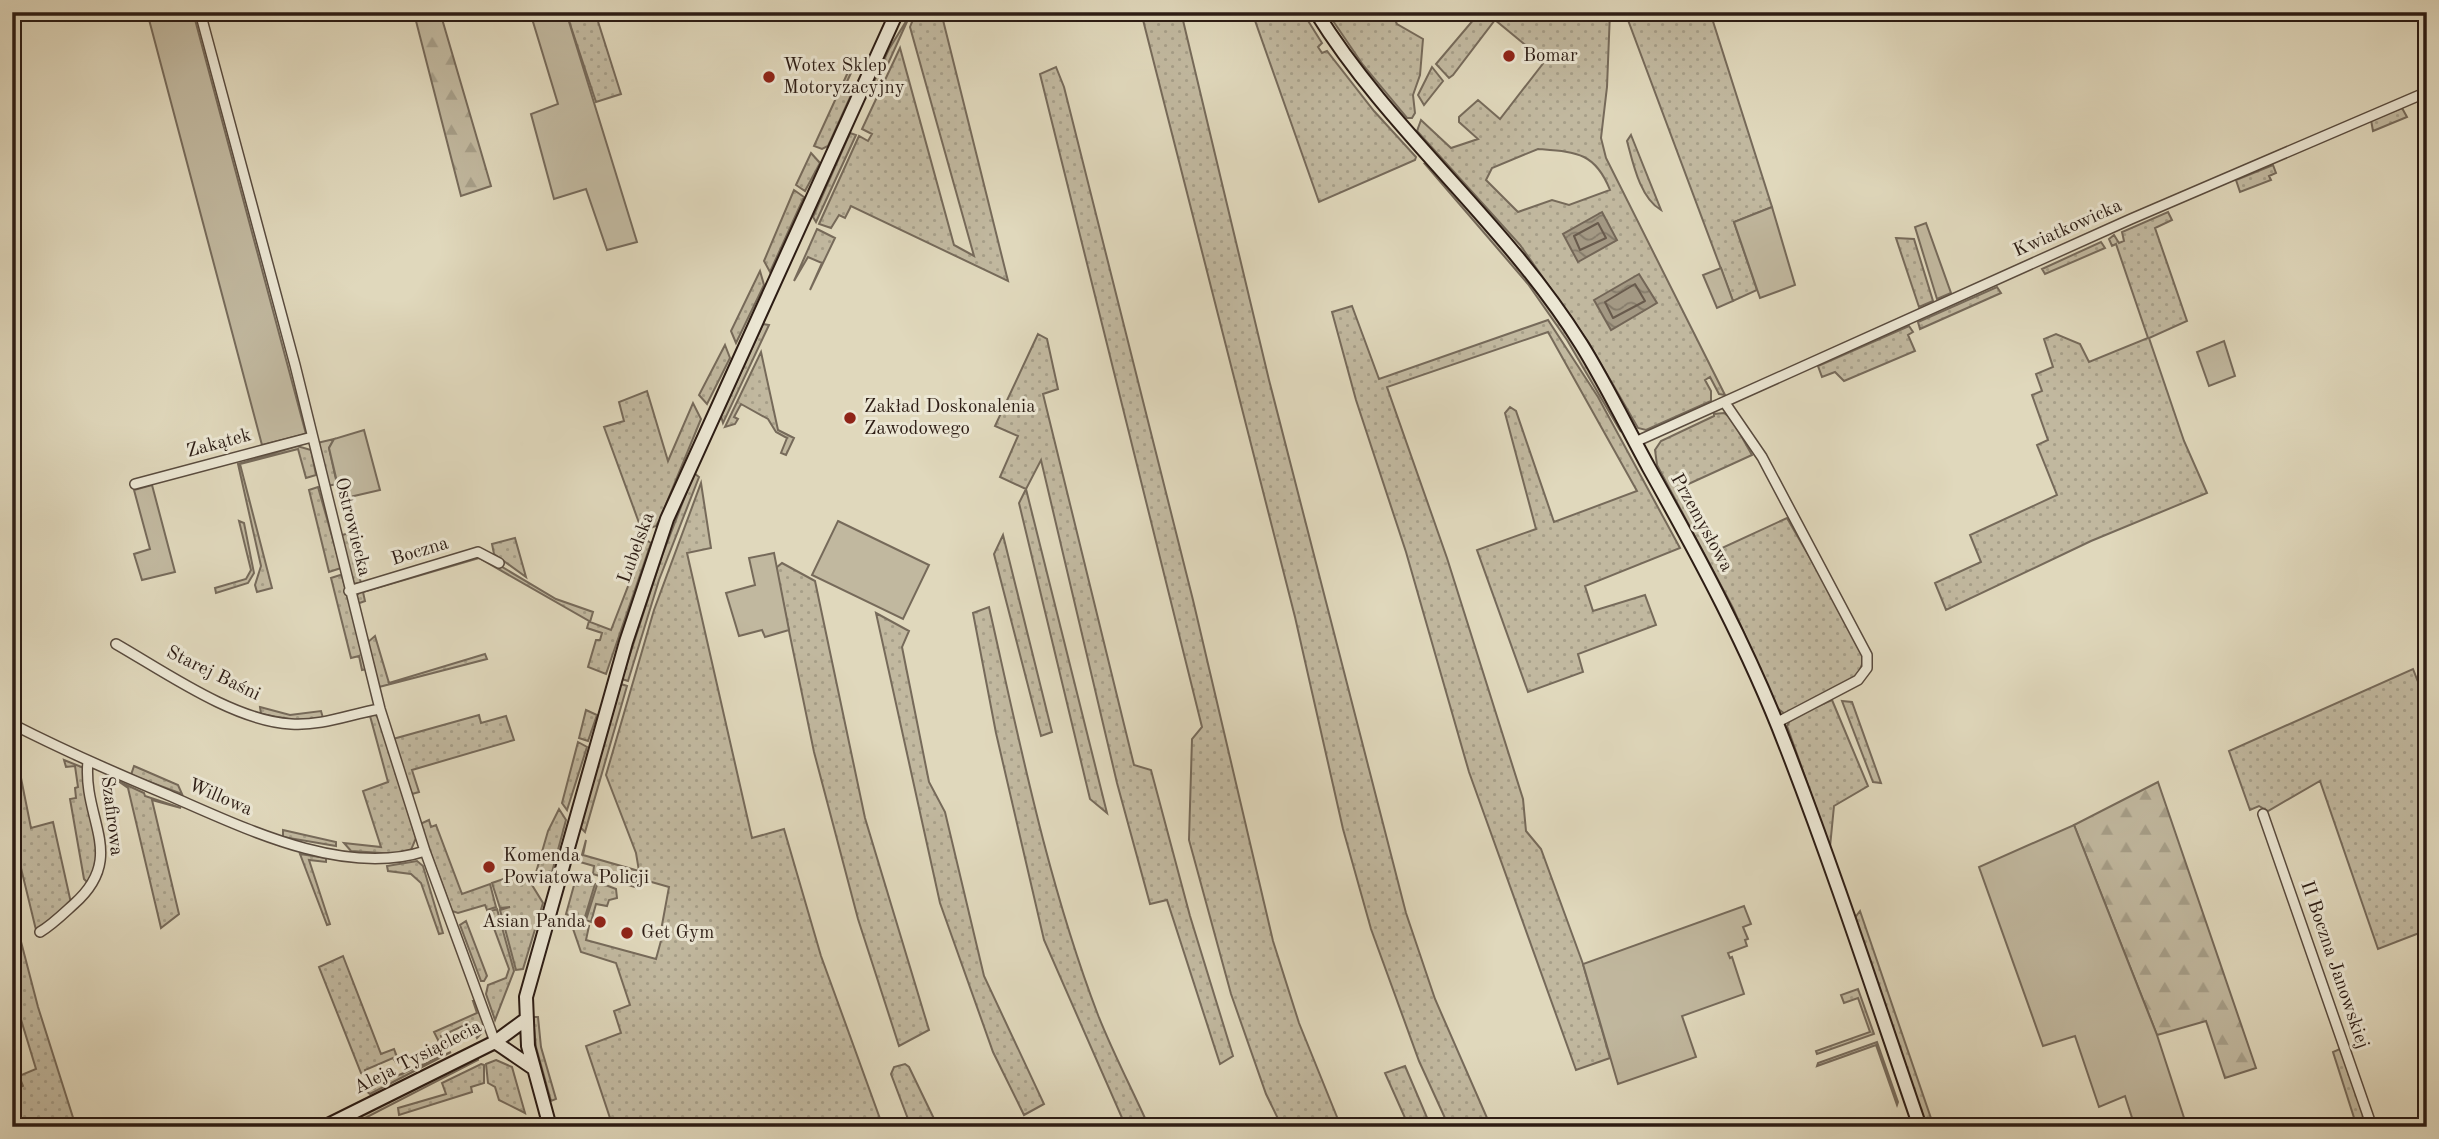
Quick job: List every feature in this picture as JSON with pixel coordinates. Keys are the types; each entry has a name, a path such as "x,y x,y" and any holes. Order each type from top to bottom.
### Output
{"street":[{"name":"Ostrowiecka","path":"200,12 312,437 380,709 425,851 495,1042"},
{"name":"Lubelska","path":"550,1127 533,1068 525,1020 531,974 626,642 664,528 689,466 897,12"},
{"name":"Przemysłowa","path":"1316,12 1368,84 1490,221 1542,287 1597,371 1713,584 1776,723 1920,1127"},
{"name":"Kwiatkowicka","path":"1635,442 2131,219 2427,92"},
{"path":"1726,403 1762,457 1867,654 1867,668 1858,680 1776,723"},
{"name":"Zakątek","path":"135,484 312,437"},
{"name":"Boczna","path":"349,591 478,552 499,563"},
{"name":"Starej Baśni","path":"116,644 209,696 273,720 312,723 337,721 380,709"},
{"name":"Willowa","path":"12,724 88,761 287,843 377,859 425,851"},
{"name":"Szafirowa","path":"40,932 88,892 99,872 100,851 88,761"},
{"name":"II Boczna Janowskiej","path":"2263,814 2372,1127"},
{"name":"Aleja Tysiąclecia","path":"324,1127 495,1042 525,1020"},
{"path":"495,1042 533,1068"}],"green space":[{"path":"147,12 193,12 306,434 262,445"},
{"path":"430,12 440,12 491,186 461,196 416,21"},
{"path":"530,12 566,12 637,242 607,250 586,189 554,199 531,114 558,104"},
{"path":"566,12 595,12 621,94 596,102"},
{"path":"916,12 941,12 1008,281 851,206 845,218 839,215 831,228 819,224 859,136 868,141 872,134 862,129 900,48 954,245 974,256 910,27"},
{"path":"1141,12 1181,12 1269,380 1406,913 1435,999 1491,1127 1449,1127 1419,1061 1371,929 1343,829 1295,617"},
{"path":"1252,12 1305,16 1322,43 1318,47 1322,53 1327,51 1374,111 1416,157 1415,160 1319,202"},
{"path":"1327,12 1391,12 1397,24 1423,39 1420,75 1413,95 1415,113 1412,118 1407,118 1363,65"},
{"path":"1480,12 1610,12 1607,87 1601,138 1606,158 1725,395 1719,394 1710,377 1705,380 1711,391 1711,401 1646,430 1638,428 1589,343 1520,245 1417,131 1421,120 1451,148 1478,139 1459,122 1459,117 1478,100 1500,119 1545,61 1495,20 1449,78 1436,64","holes":["1538,149 1574,153 1591,161 1604,177 1610,190 1569,205 1552,200 1518,212 1486,180 1492,168"]},
{"path":"1625,12 1710,12 1772,207 1734,222 1757,290 1733,301"},
{"path":"910,15 873,97 868,95 889,49"},
{"path":"1056,67 1064,87 1193,600 1273,941 1299,1023 1341,1127 1282,1127 1266,1094 1231,994 1189,840 1192,739 1202,727 1040,74"},
{"path":"1432,67 1443,81 1424,105 1418,95"},
{"path":"848,72 851,73 844,88 852,93 828,146 822,149 814,146"},
{"path":"2402,108 2407,117 2373,131 2371,120"},
{"path":"850,133 856,135 816,222 813,217"},
{"path":"1631,135 1661,210 1648,197 1638,179 1627,141"},
{"path":"811,153 820,163 805,191 796,185"},
{"path":"1425,164 1428,164 1483,225 1561,323 1604,394 1621,432 1567,340 1528,284"},
{"path":"2273,165 2276,173 2269,176 2271,180 2240,192 2236,180"},
{"path":"794,190 804,197 770,272 764,261"},
{"path":"1772,207 1795,285 1760,298 1734,222"},
{"path":"2168,212 2172,220 2155,228 2187,321 2149,338 2184,441 2207,493 2091,541 1946,610 1935,583 1981,562 1970,535 2057,495 2037,445 2048,440 2032,395 2042,391 2036,374 2053,367 2044,339 2056,334 2080,344 2089,362 2148,338 2116,244 2112,246 2109,239 2114,235 2119,243 2124,241 2122,232"},
{"path":"1926,223 1951,293 1937,299 1915,227"},
{"path":"817,229 835,238 810,290 822,263 808,257 794,281"},
{"path":"1896,238 1914,239 1933,301 1919,307"},
{"path":"2101,242 2105,248 2045,274 2042,269"},
{"path":"1721,268 1733,301 1717,308 1703,275"},
{"path":"760,271 764,285 736,343 731,331"},
{"path":"1997,287 2001,293 1920,329 1918,322"},
{"path":"1352,306 1379,379 1548,320 1598,397 1680,548 1585,586 1593,611 1645,595 1656,625 1578,654 1583,672 1528,692 1477,550 1536,529 1505,413 1510,407 1516,411 1554,522 1637,491 1548,332 1387,387 1447,558 1523,799 1526,831 1541,849 1583,964 1610,1058 1576,1070 1469,772 1406,552 1356,400 1332,312"},
{"path":"763,324 769,325 723,423 721,416"},
{"path":"1909,326 1913,332 1908,335 1915,351 1844,381 1835,372 1822,377 1818,366"},
{"path":"1038,334 1047,339 1058,389 1043,394 1134,765 1151,770 1190,916 1233,1056 1220,1064 1167,900 1150,904 1117,783 1041,460 1026,489 1000,477 1018,436 995,426"},
{"path":"2224,341 2235,376 2209,386 2197,352"},
{"path":"725,345 730,358 707,404 699,395"},
{"path":"761,352 778,430 794,438 786,455 781,453 787,438 776,432 768,419 741,404 734,417 738,419 735,424 725,427"},
{"path":"647,391 668,461 693,403 701,419 660,519 656,526 642,531 604,427 624,421 619,402"},
{"path":"1724,413 1731,418 1752,455 1684,486 1715,542 1720,549 1787,518 1858,641 1864,659 1857,677 1785,714 1777,708 1733,608 1657,465 1655,450 1661,441 1714,414"},
{"path":"364,430 380,490 341,499 329,448 334,439"},
{"path":"334,439 329,448 337,484 327,486 317,443"},
{"path":"297,446 311,450 316,475 306,478 298,449 240,464 272,588 257,592 255,585 261,566 238,464"},
{"path":"694,473 699,477 659,580 628,681 622,679 662,556"},
{"path":"701,483 711,548 687,553 752,838 784,829 821,956 883,1127 613,1127 586,1046 621,1033 614,1011 630,1005 616,963 581,952 570,920 589,926 586,940 656,959 665,926 662,925 669,887 641,879 638,888 593,874 594,866 580,862 586,840 583,855 639,871 636,853 606,775 654,610"},
{"path":"152,485 175,572 142,580 134,554 150,549 134,490"},
{"path":"318,487 341,568 329,572 309,490"},
{"path":"1026,489 1107,813 1090,799 1019,503"},
{"path":"239,521 244,523 254,573 248,583 216,593 215,588 246,579 251,570"},
{"path":"838,521 929,565 903,619 812,575"},
{"path":"349,533 361,583 351,584 339,536"},
{"path":"1003,535 1052,732 1041,736 994,554"},
{"path":"515,538 526,577 494,554 492,544"},
{"path":"646,540 651,543 606,674 588,667 596,640 600,640 602,633 587,628 589,621 479,558 363,592 365,601 357,604 355,597 362,590 477,555 487,558 556,599 593,612 590,622 611,630"},
{"path":"774,553 789,630 765,637 762,630 739,636 726,593 755,585 749,558"},
{"path":"782,563 815,581 865,818 929,1030 899,1046 858,919 814,752 776,568"},
{"path":"340,575 367,669 362,670 359,656 351,658 331,578"},
{"path":"989,607 1036,813 1064,915 1098,1015 1149,1127 1126,1127 1044,940 996,733 973,613"},
{"path":"876,613 909,631 902,647 929,782 945,812 984,976 1044,1104 1024,1115 993,1052 940,903"},
{"path":"375,636 389,683 485,654 487,659 379,687 368,642"},
{"path":"2413,669 2427,705 2427,930 2378,949 2320,781 2268,811 2259,806 2250,810 2229,751"},
{"path":"621,684 627,686 585,832 580,827"},
{"path":"1832,700 1868,786 1834,806 1830,847 1787,726 1791,718"},
{"path":"1842,701 1852,702 1881,783 1873,782"},
{"path":"260,707 290,715 321,711 323,718 294,720 261,714"},
{"path":"586,710 597,715 588,741 579,738"},
{"path":"374,714 379,718 416,838 411,850 397,854 351,851 344,843 381,847 363,791 388,782 370,716 351,719"},
{"path":"479,715 481,723 506,716 514,740 412,770 419,792 412,794 393,739"},
{"path":"12,733 31,828 53,822 71,903 36,930 12,831"},
{"path":"578,742 587,747 567,810 562,803"},
{"path":"64,760 84,768 98,860 88,883 84,879 70,799 76,798 75,788 78,787 75,766 66,767"},
{"path":"134,766 178,785 182,794 131,775"},
{"path":"118,781 144,793 145,796 181,808 152,800 179,914 161,928 128,788"},
{"path":"2158,782 2256,1068 2225,1078 2206,1021 2157,1035 2074,825"},
{"path":"559,809 566,820 551,876 540,881 535,876 548,831"},
{"path":"429,820 431,827 436,825 462,894 490,884 496,907 487,910 485,905 458,913 452,911 420,824"},
{"path":"2074,825 2157,1035 2187,1127 2135,1127 2125,1096 2099,1107 2075,1036 2043,1046 1979,867"},
{"path":"283,830 336,842 336,846 283,837"},
{"path":"300,854 326,858 326,862 309,860 330,924 327,925"},
{"path":"417,861 423,866 443,933 439,934 421,883 411,874 388,871 387,866"},
{"path":"524,872 543,903 523,969 516,970 500,910 510,907 500,908 492,883"},
{"path":"576,878 595,884 584,920 566,914"},
{"path":"603,884 616,889 617,898 609,900 607,906 596,904 591,922 586,920 597,885"},
{"path":"1744,906 1751,924 1743,927 1748,939 1745,940 1747,946 1728,953 1730,958 1732,957 1744,994 1682,1016 1696,1057 1618,1084 1583,964"},
{"path":"12,907 38,1007 76,1127 14,1127 12,1090 23,1086 19,1076 36,1069 12,990"},
{"path":"497,909 514,971 495,1020 486,994 488,985 506,978 509,969 488,912"},
{"path":"1860,911 1934,1127 1927,1127 1854,919"},
{"path":"466,921 487,976 484,981 481,981 460,925"},
{"path":"343,956 381,1054 394,1049 399,1062 397,1064 393,1058 365,1070 367,1077 361,1073 319,967"},
{"path":"1858,989 1874,1034 1817,1054 1816,1051 1870,1032 1858,998 1844,1003 1841,995"},
{"path":"473,1001 476,1001 486,1028 477,1038 469,1023 441,1036 444,1044 439,1042 434,1032 477,1013"},
{"path":"533,1017 538,1017 541,1047 556,1099 551,1101 536,1047"},
{"path":"1877,1042 1897,1105 1876,1045 1817,1066 1818,1063"},
{"path":"2342,1048 2369,1127 2357,1127 2333,1052"},
{"path":"451,1052 370,1094 365,1090"},
{"path":"478,1057 478,1060 363,1119 355,1127 350,1127 349,1120"},
{"path":"496,1060 512,1067 525,1113 499,1100 495,1087 488,1083 486,1064"},
{"path":"481,1064 484,1065 484,1083 471,1087 472,1092 399,1115 398,1108 446,1094 442,1083"},
{"path":"905,1064 909,1067 938,1127 911,1127 891,1074 894,1067"},
{"path":"1405,1066 1431,1127 1409,1127 1385,1073"}],"water":[{"path":"1602,212 1617,240 1578,262 1563,234"},
{"path":"1639,274 1657,303 1611,330 1594,300"}],"place":[{"name":"Bomar","path":"1509,56"},
{"name":"Wotex Sklep Motoryzacyjny","path":"769,77"},
{"name":"Zakład Doskonalenia Zawodowego","path":"850,418"},
{"name":"Komenda Powiatowa Policji","path":"489,867"},
{"name":"Asian Panda","path":"600,922"},
{"name":"Get Gym","path":"627,933"}]}
